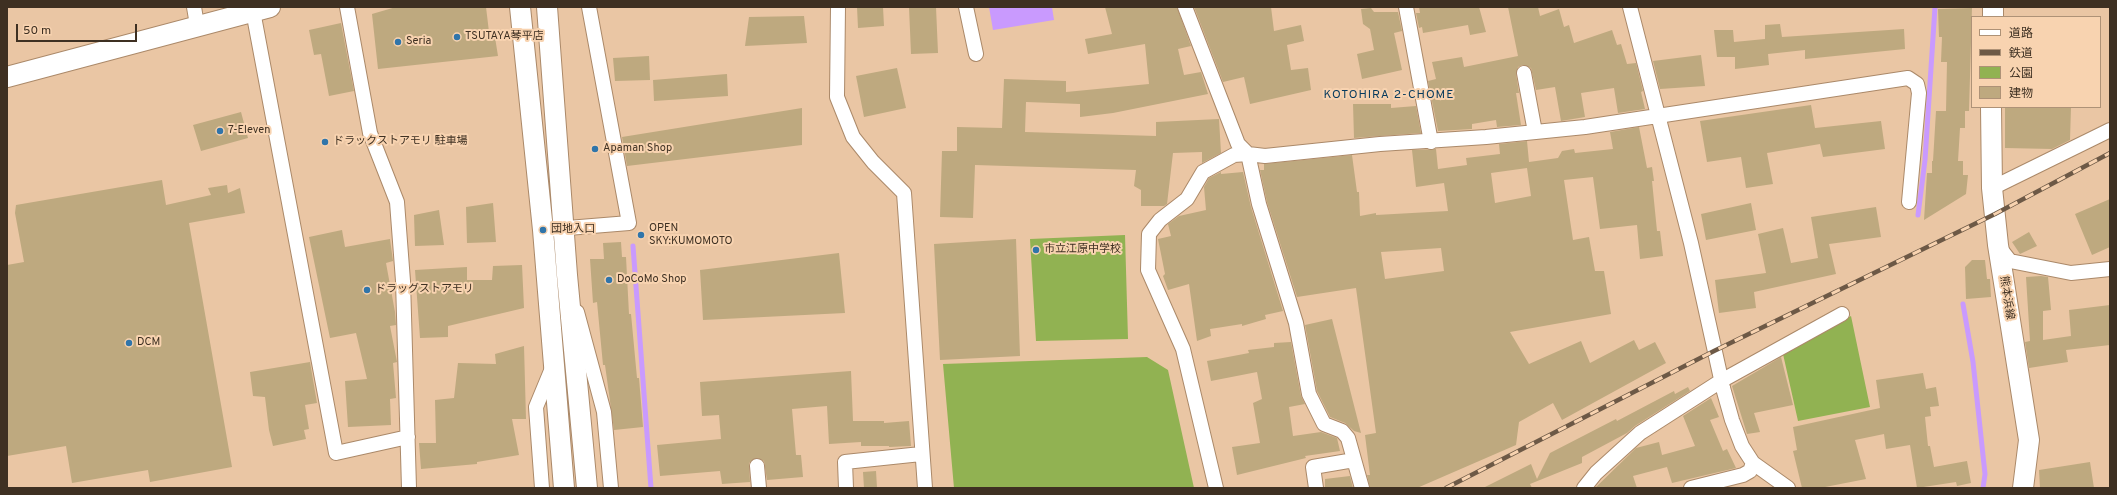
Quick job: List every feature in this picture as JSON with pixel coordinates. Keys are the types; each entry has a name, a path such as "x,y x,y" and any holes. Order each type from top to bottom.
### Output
{"street":[{"path":"347,7 370,133 397,202 403,281 409,488"},
{"path":"520,7 543,230 564,488"},
{"path":"547,7 567,275 587,488"},
{"path":"543,230 629,223 589,7"},
{"path":"838,7 837,97 853,137 873,162 904,193 907,211 921,454 925,488"},
{"path":"966,7 976,54"},
{"path":"1185,7 1238,144 1248,154 1260,204 1296,324 1309,394 1324,424 1342,431 1348,438 1362,488"},
{"path":"1406,7 1431,142"},
{"path":"1630,7 1691,243 1721,381 1737,435 1753,463 1788,488"},
{"path":"7,77 195,16 262,9 336,453 408,437"},
{"path":"1524,73 1535,132"},
{"path":"1216,488 1183,349 1148,270 1149,234 1160,220 1187,199 1203,172 1234,155 1248,154 1265,156 1535,132 1658,116 1903,78 1913,80 1917,84 1919,93 1909,202"},
{"name":"熊本浜線","path":"1991,108 1992,188 1998,245 2029,440 2023,488"},
{"path":"1992,188 2110,130"},
{"path":"1998,245 2010,261 2071,273 2110,269"},
{"path":"567,275 604,412 611,488"},
{"path":"1584,488 1596,473 1630,440 1721,381 1842,314"},
{"path":"542,488 536,407 553,364"},
{"path":"846,488 845,462 921,454"},
{"path":"1316,488 1313,467 1354,460"},
{"path":"1691,488 1743,475 1750,470 1753,463"},
{"path":"757,466 759,488"}],"green space":[{"path":"1125,235 1128,339 1036,341 1030,239"},
{"path":"1851,316 1870,407 1798,421 1783,354"},
{"path":"1147,357 1168,370 1194,488 954,488 943,364"}],"shaded area":[{"path":"989,7 1052,7 1054,20 993,30"}],"building":[{"path":"396,7 486,7 489,32 494,31 498,56 378,69 372,14"},
{"path":"857,7 883,7 884,26 858,28"},
{"path":"909,7 936,7 938,53 911,54"},
{"path":"1105,7 1177,7 1191,46 1178,49 1184,75 1201,72 1208,94 1113,113 1080,117 1080,104 1026,102 1025,132 1156,136 1156,122 1219,119 1221,153 1202,163 1202,152 1173,153 1167,204 1164,206 1141,206 1141,190 1134,186 1136,170 975,165 973,218 940,217 942,151 957,151 957,127 1002,128 1004,79 1066,81 1066,92 1149,84 1145,44 1088,54 1085,39 1112,34"},
{"path":"1194,7 1271,7 1274,31 1301,25 1304,41 1287,45 1291,70 1308,68 1311,90 1250,104 1244,77 1223,82"},
{"path":"1419,7 1479,7 1486,32 1470,35 1468,25 1423,33 1422,27 1419,28 1416,13 1420,13"},
{"path":"1508,7 1538,7 1540,16 1559,9 1564,27 1569,25 1574,43 1612,30 1617,45 1621,44 1627,64 1636,63 1643,91 1641,92 1645,109 1618,113 1614,88 1581,93 1585,117 1561,121 1555,87 1536,90 1531,68 1523,65 1518,67 1516,74 1519,93 1516,93 1521,125 1497,127 1496,120 1472,124 1472,129 1438,131 1428,81 1436,79 1432,62 1462,57 1464,67 1518,56"},
{"path":"1371,8 1374,12 1398,12 1402,31 1394,33 1402,70 1362,79 1357,54 1374,50 1370,29 1363,24 1361,9"},
{"path":"1972,8 1969,111 1965,111 1965,128 1960,128 1958,161 1963,161 1963,175 1968,175 1966,194 1924,220 1927,173 1932,173 1936,111 1946,111 1947,62 1941,62 1942,37 1939,37 1938,9"},
{"path":"804,16 807,43 745,46 749,17"},
{"path":"341,23 354,91 329,96 321,54 314,55 309,30"},
{"path":"1780,24 1782,37 1904,29 1905,49 1805,59 1805,50 1768,54 1769,65 1735,69 1735,57 1717,57 1714,30 1733,30 1734,42 1765,39 1765,25"},
{"path":"1701,55 1705,86 1660,89 1653,61"},
{"path":"649,56 650,80 615,81 613,58"},
{"path":"897,68 906,108 864,117 856,76"},
{"path":"727,74 728,96 654,101 653,80"},
{"path":"1353,104 1391,104 1391,108 1416,106 1421,133 1354,138"},
{"path":"1811,105 1815,128 1881,121 1885,149 1823,157 1820,144 1767,153 1773,184 1746,188 1741,157 1707,162 1700,121"},
{"path":"802,108 802,145 627,166 622,137"},
{"path":"2005,108 2071,108 2070,140 2052,149 2005,148"},
{"name":"7-Eleven","path":"241,112 248,138 201,151 193,125"},
{"path":"1639,127 1647,168 1652,167 1657,231 1660,231 1663,256 1640,259 1637,225 1600,229 1593,177 1564,180 1573,240 1589,237 1595,271 1604,271 1611,314 1510,332 1529,364 1581,341 1590,363 1634,340 1639,350 1655,342 1666,363 1562,420 1553,403 1519,422 1516,445 1417,488 1370,488 1367,475 1370,475 1365,435 1376,433 1356,288 1297,297 1267,202 1260,170 1264,170 1264,164 1352,155 1357,192 1359,192 1360,216 1376,213 1376,215 1448,211 1444,183 1416,187 1412,150 1436,149 1438,169 1467,165 1466,158 1500,154 1499,144 1527,141 1529,162 1558,158 1562,151 1574,149 1575,153 1613,149 1610,132","holes":["1527,168 1531,196 1495,203 1491,173","1441,248 1444,271 1385,279 1381,252"]},
{"path":"1221,172 1221,174 1243,172 1251,207 1283,311 1265,315 1266,319 1242,326 1242,324 1210,329 1211,336 1197,341 1189,284 1168,290 1163,276 1165,274 1158,239 1171,236 1168,224 1179,216 1206,210 1204,187 1209,178"},
{"name":"DCM","path":"162,180 166,205 211,195 208,188 227,185 228,193 240,188 245,213 189,223 232,467 150,482 148,470 72,483 66,446 7,456 7,265 24,262 15,213 16,205"},
{"path":"2110,199 2110,247 2092,255 2075,214"},
{"path":"493,203 496,242 467,243 466,207"},
{"path":"1751,203 1756,230 1706,240 1701,214"},
{"path":"1876,207 1881,237 1829,244 1836,274 1754,292 1756,308 1719,313 1715,280 1766,273 1758,234 1783,228 1791,263 1818,258 1811,217"},
{"path":"439,210 444,245 415,246 414,215"},
{"path":"342,230 345,247 390,239 393,261 386,263 395,312 396,325 390,326 397,362 393,363 396,398 390,399 391,425 348,427 345,381 367,379 356,333 330,338 309,237"},
{"path":"2029,232 2037,246 2020,254 2012,242"},
{"path":"1016,239 1020,356 940,360 934,244"},
{"path":"621,242 622,257 626,257 629,314 631,314 637,378 639,378 643,427 614,430 605,365 603,365 597,302 593,303 590,259 604,259 603,243"},
{"path":"839,253 845,313 703,320 700,270"},
{"path":"1972,260 1985,260 1987,279 1990,279 1991,297 1966,299 1965,267"},
{"path":"522,265 524,308 448,326 448,337 420,338 415,270 467,267 467,280 492,280 493,266"},
{"path":"2026,277 2048,277 2051,310 2043,311 2043,340 2071,336 2069,310 2110,305 2110,345 2066,350 2068,362 2029,368 2025,342 2030,341"},
{"path":"1332,319 1361,433 1354,431 1345,423 1330,417 1317,391 1305,325"},
{"path":"1291,342 1301,396 1305,404 1289,407 1293,436 1321,432 1337,438 1340,451 1305,456 1306,458 1237,475 1232,447 1260,443 1253,403 1262,399 1257,372 1211,381 1207,361 1249,353 1248,350 1274,347 1274,343"},
{"path":"524,346 526,419 512,419 519,455 477,462 477,464 421,469 419,443 436,443 435,400 454,398 458,363 496,364 495,354"},
{"path":"1781,357 1793,405 1754,413 1760,432 1747,434 1732,386"},
{"path":"310,362 317,403 305,405 309,429 304,430 306,439 273,446 269,430 265,397 253,396 250,372"},
{"path":"851,371 853,421 884,421 884,423 909,421 911,446 861,446 861,442 829,444 827,406 792,409 796,455 801,455 803,477 767,480 764,461 757,458 749,463 750,482 722,484 720,471 660,476 657,445 721,439 719,415 702,416 700,382"},
{"path":"1923,373 1926,389 1936,387 1939,406 1930,407 1931,416 1925,417 1928,446 1930,446 1934,467 1967,461 1971,483 1957,486 1956,482 1917,488 1910,445 1886,449 1884,434 1855,440 1866,479 1820,488 1802,488 1793,451 1797,450 1793,427 1880,408 1876,380"},
{"path":"1688,387 1690,391 1635,426 1627,433 1582,457 1582,463 1530,484 1532,488 1483,488 1531,464 1537,479 1550,453 1616,419 1617,421 1674,391 1675,394"},
{"path":"1711,398 1719,417 1710,420 1723,451 1727,449 1736,468 1672,483 1667,467 1633,476 1637,488 1595,488 1636,448 1659,442 1662,455 1695,446 1683,416"},
{"path":"2090,462 2094,488 2040,488 2039,470"},
{"path":"876,471 877,488 864,488 863,472"},
{"path":"1350,476 1353,488 1325,488 1325,479"}],"waterway":[{"path":"1918,215 1925,160 1935,7"},
{"path":"633,246 651,488"},
{"path":"1963,304 1973,362 1985,474 1983,488"}],"railway":[{"path":"1446,488 1714,351 1995,214 2110,153"}],"place":[{"name":"TSUTAYA琴平店","path":"457,37"},
{"name":"Seria","path":"398,42"},
{"name":"7-Eleven","path":"220,131"},
{"name":"ドラックストアモリ 駐車場","path":"325,142"},
{"name":"Apaman Shop","path":"595,149"},
{"name":"団地入口","path":"543,230"},
{"name":"OPEN SKY:KUMOMOTO","path":"641,235"},
{"name":"市立江原中学校","path":"1036,250"},
{"name":"DoCoMo Shop","path":"609,280"},
{"name":"ドラッグストアモリ","path":"367,290"},
{"name":"DCM","path":"129,343"}],"district":[{"name":"KOTOHIRA 2-CHOME","path":"1389,96"}]}
